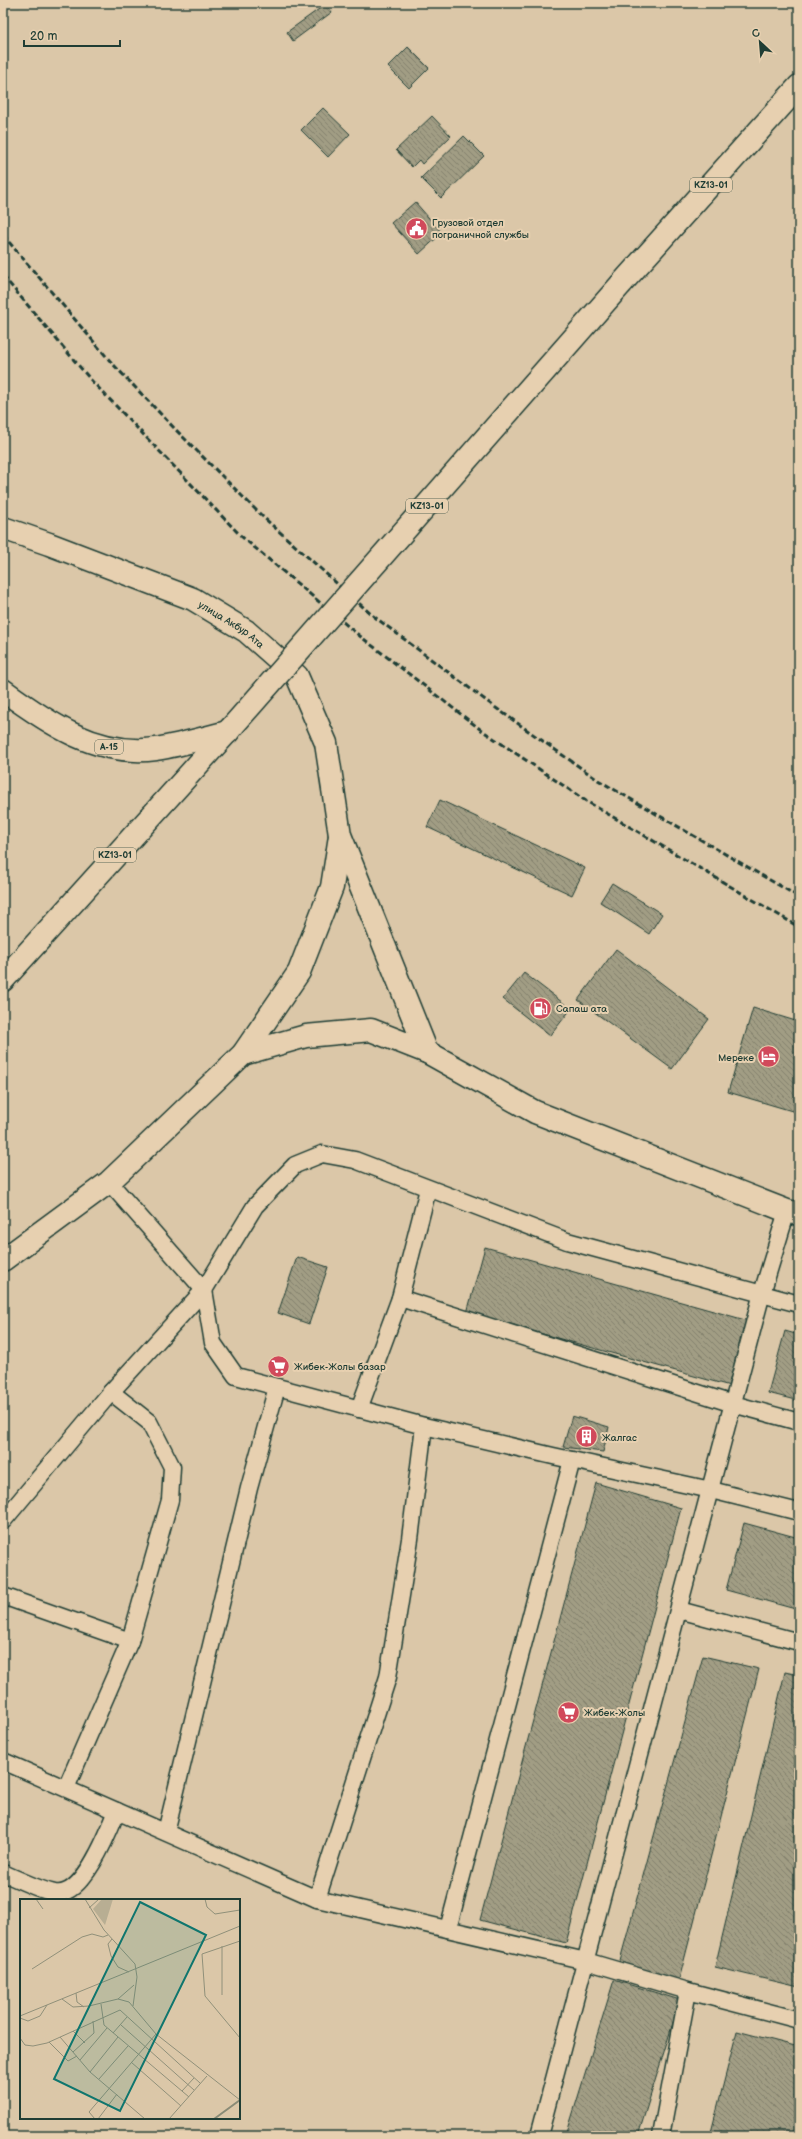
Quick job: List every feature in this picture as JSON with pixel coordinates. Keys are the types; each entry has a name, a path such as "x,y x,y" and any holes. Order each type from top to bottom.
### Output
{"main road":[{"name":"KZ13-01","path":"3,980 230,730 622,283 799,86"},
{"name":"улица Акбур Ата","path":"3,528 193,599 246,632 297,676 326,743 340,835"},
{"name":"A-15","path":"3,690 45,721 93,743 120,750 157,749 230,730"},
{"path":"340,835 427,1052"},
{"path":"3,1260 109,1182 243,1054 299,972 332,887 340,835"},
{"path":"243,1054 306,1036 371,1030 427,1052 535,1112 793,1213"}],"lane":[{"path":"3,1522 111,1392 204,1290 255,1206 295,1165 322,1154 355,1160 567,1241 799,1304"},
{"path":"109,1182 204,1290 213,1344 236,1376 424,1426 711,1490 799,1512"},
{"path":"358,1409 400,1298 428,1189"},
{"path":"539,2136 762,1293 793,1213"},
{"path":"400,1298 733,1404 799,1422"},
{"path":"166,1832 249,1488 277,1387"},
{"path":"66,1788 130,1641 170,1500 172,1467 148,1422 111,1392"},
{"path":"317,1899 388,1677 410,1539 424,1426"},
{"path":"448,1930 572,1460"},
{"path":"3,1596 130,1641"},
{"path":"679,1610 799,1642"},
{"path":"3,1761 317,1899 586,1961 688,1991 799,2020"},
{"path":"3,1873 56,1894 68,1891 90,1871 117,1811"},
{"path":"661,2136 688,1991"}],"building":[{"path":"326,4 332,12 293,41 287,32"},
{"path":"408,47 429,68 409,88 388,67"},
{"path":"323,108 350,134 328,157 301,130"},
{"path":"432,116 451,136 422,164 419,160 412,167 396,150"},
{"path":"464,136 484,156 441,198 421,178"},
{"name":"Грузовой отдел пограничной службы","path":"415,202 442,233 419,254 391,223"},
{"path":"440,800 585,868 572,895 427,827"},
{"path":"612,883 662,914 649,934 600,902"},
{"name":"Мереке","path":"616,949 709,1019 672,1069 578,1000"},
{"path":"524,973 571,1009 550,1036 503,999"},
{"name":"Мереке","path":"753,1008 799,1022 799,1113 728,1092"},
{"path":"485,1247 749,1321 730,1386 467,1313"},
{"path":"297,1257 328,1267 309,1324 278,1313"},
{"path":"785,1331 799,1335 799,1401 768,1393"},
{"name":"Жалгас","path":"572,1416 609,1427 603,1452 563,1447"},
{"path":"596,1483 681,1508 566,1943 480,1920"},
{"path":"744,1523 799,1538 799,1610 726,1590"},
{"path":"703,1656 759,1669 679,1980 619,1964"},
{"path":"785,1672 799,1675 799,1987 715,1967"},
{"path":"614,1980 680,2000 638,2136 566,2136"},
{"path":"737,2031 799,2047 799,2136 710,2136"}],"railway":[{"path":"3,235 111,362 176,430 262,516 372,615 496,708 598,780 799,897"},
{"path":"3,276 90,379 241,536 356,633 480,729 586,801 799,927"}],"place":[{"name":"Грузовой отдел пограничной службы","path":"417,228"},
{"name":"Сапаш ата","path":"541,1008"},
{"name":"Мереке","path":"769,1057"},
{"name":"Жибек-Жолы базар","path":"278,1366"},
{"name":"Жалгас","path":"586,1437"},
{"name":"Жибек-Жолы","path":"568,1712"}]}
